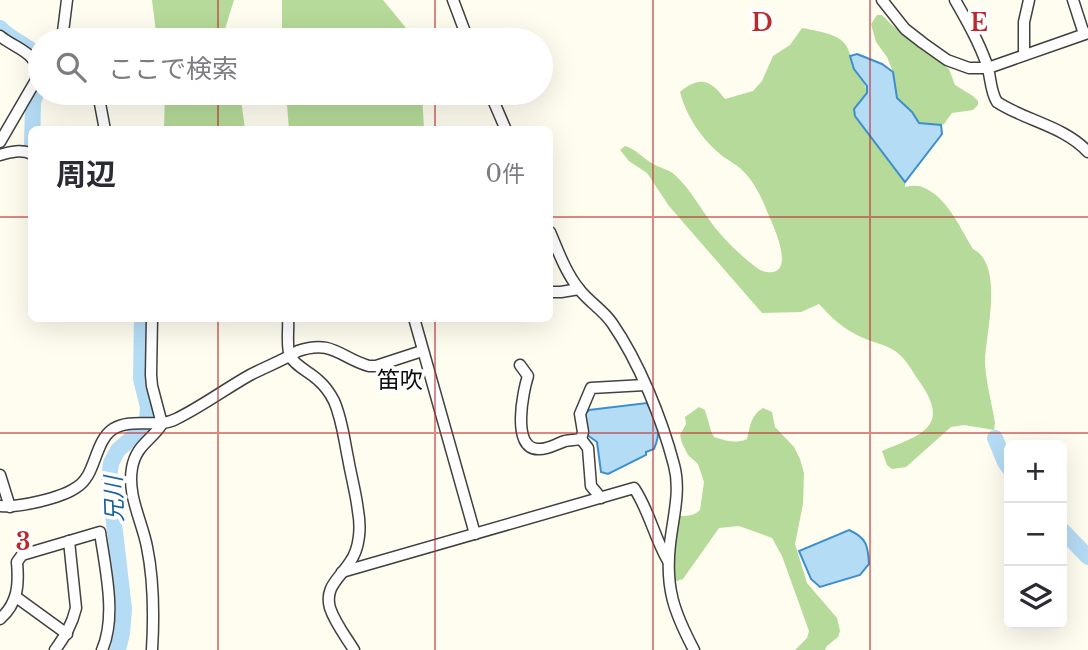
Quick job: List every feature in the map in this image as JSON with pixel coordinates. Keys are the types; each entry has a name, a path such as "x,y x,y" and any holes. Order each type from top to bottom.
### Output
{"street":[{"path":"64,28 67,0"},
{"path":"453,0 464,28"},
{"path":"883,0 905,29 947,60 970,68 988,68 1086,34 1073,0"},
{"path":"955,0 978,41 997,102 1064,133 1088,152"},
{"path":"1024,55 1024,22 1028,0"},
{"path":"0,36 28,54"},
{"path":"0,142 28,94"},
{"path":"100,105 104,126"},
{"path":"495,105 504,126"},
{"path":"0,155 10,152 28,153"},
{"path":"553,238 579,289 612,323 645,385 660,421 677,479 668,580 679,622 694,650"},
{"path":"553,292 579,289"},
{"path":"152,322 151,375 158,424 157,430 141,446 132,467 131,492 147,546 150,568 152,650"},
{"path":"288,322 290,356 326,388 333,400 341,423 359,512 360,528 355,554 332,585 329,595 333,616 354,650"},
{"path":"415,322 475,534"},
{"path":"0,475 5,506 26,505 75,489 82,484 108,433 115,427 134,423 158,424 178,418 250,375 304,349 329,348 369,366 422,351"},
{"path":"520,365 528,376 521,410 525,440 530,447 535,450 543,449 581,439"},
{"path":"581,439 583,432 580,414 591,388 645,385"},
{"path":"581,439 588,448 592,486 601,498"},
{"path":"342,572 634,488 642,500 668,561"},
{"path":"0,619 16,597 17,562 22,555 100,532 109,618 102,650"},
{"path":"55,650 67,634 76,608 69,541"},
{"path":"16,597 67,634"}],"green space":[{"path":"152,0 234,0 225,28 156,28"},
{"path":"282,0 383,0 406,28 282,28"},
{"path":"877,15 882,15 949,69 955,85 973,96 978,105 973,110 952,113 941,125 919,123 897,98 893,72 887,57 876,42 871,24"},
{"path":"802,28 827,33 844,42 867,93 854,109 905,182 905,187 920,186 931,191 946,205 973,249 983,257 988,270 991,301 985,363 994,430 964,425 951,427 906,467 892,469 887,465 882,451 920,434 928,427 933,409 903,358 892,349 848,330 819,304 801,312 762,313 669,206 647,173 629,161 620,150 625,146 630,148 674,174 717,230 737,251 761,270 775,271 780,267 781,250 758,191 742,170 720,154 701,134 686,110 680,92 699,82 714,87 725,99 753,91 762,81 773,56 790,45"},
{"path":"165,105 242,105 245,126 164,126"},
{"path":"287,105 423,105 424,126 289,126"},
{"path":"699,407 705,410 714,437 735,442 747,439 753,417 763,408 772,412 775,427 794,447 804,473 803,504 795,544 807,583 837,618 840,631 838,637 825,650 795,650 807,638 809,631 782,556 772,538 739,526 719,528 683,579 673,580 675,516 692,515 700,510 704,482 698,464 688,455 680,435 686,424 685,417"}],"water":[{"path":"857,54 882,64 893,72 897,98 919,123 941,125 942,134 905,182 855,116 854,109 867,93 867,86 854,69 850,56"},
{"path":"647,403 658,430 654,449 608,474 601,472 597,442 586,434 585,414 589,410"},
{"path":"849,530 860,536 865,543 869,564 860,575 820,587 811,579 799,551"}],"waterway":[{"name":"兄川","path":"0,28 28,47"},
{"name":"兄川","path":"32,126 33,105"},
{"name":"兄川","path":"118,650 124,609 109,480 111,463 118,450 141,430 147,420 148,407 141,379 142,322"},
{"path":"995,438 1004,460"},
{"path":"1067,535 1088,557"}],"district":[{"name":"笛吹","path":"400,380"}]}
